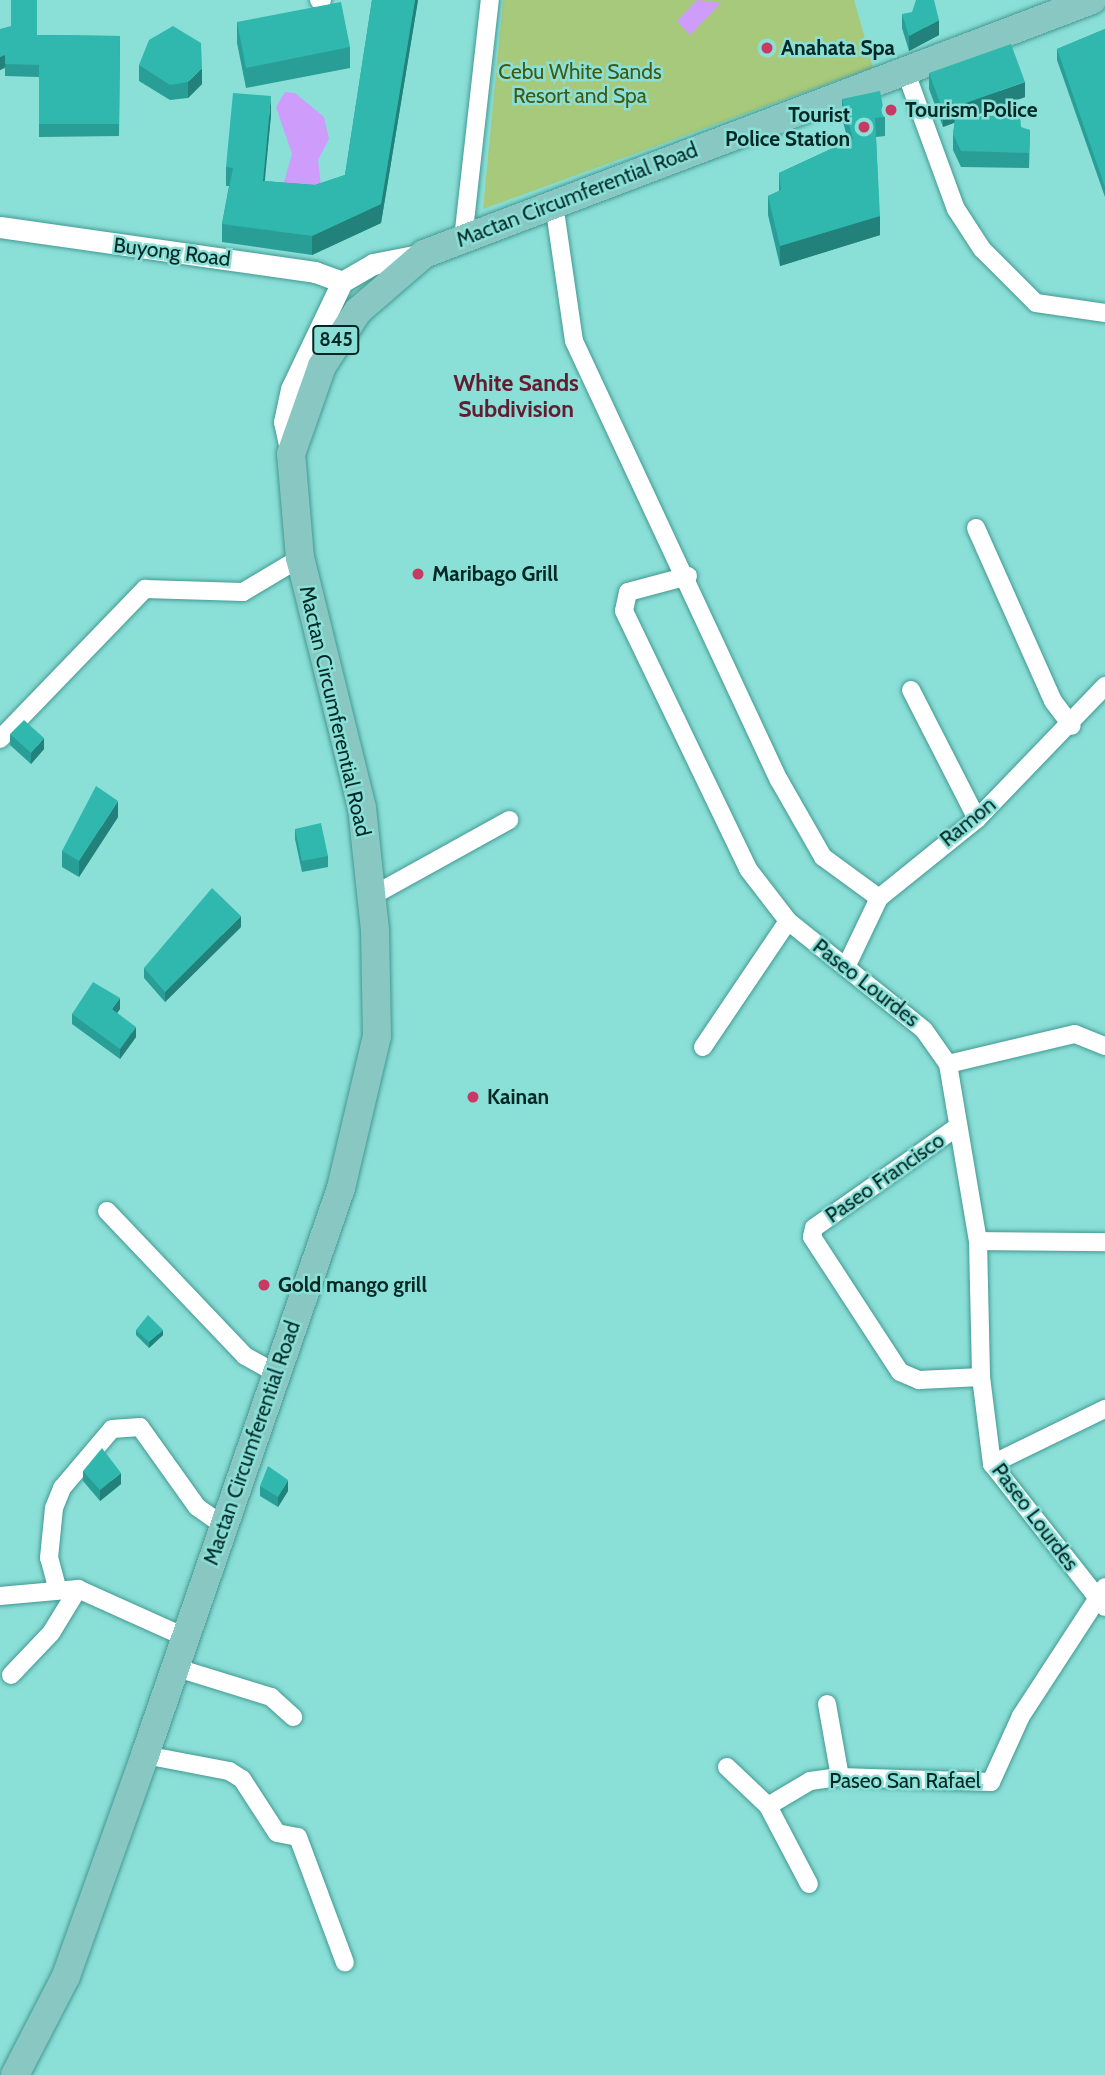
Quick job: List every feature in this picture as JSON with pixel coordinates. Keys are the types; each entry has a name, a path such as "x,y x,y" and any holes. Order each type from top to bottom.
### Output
{"main road":[{"name":"Mactan Circumferential Road","path":"15,2075 66,1976 276,1373 365,1099 379,995 362,808 300,558 291,454 335,342 358,312 424,254 1092,0"}],"street":[{"path":"463,239 490,0"},
{"path":"905,70 956,209 982,249 1036,303 1105,313"},
{"path":"554,204 574,341 688,576 779,780 822,857 879,898"},
{"name":"Buyong Road","path":"0,228 315,272 342,282"},
{"path":"291,454 284,422 292,389 342,282 373,264 424,254"},
{"path":"976,528 1053,701 1072,726"},
{"path":"0,739 145,589 243,592 300,558"},
{"name":"Paseo Lourdes","path":"688,576 628,592 624,611 748,869 788,921 924,1030 948,1064 978,1241 981,1377 992,1464 1102,1597"},
{"name":"Ramon","path":"846,967 879,898 977,819 1072,726 1105,686"},
{"path":"911,690 977,819"},
{"path":"372,896 509,820"},
{"path":"703,1047 788,921"},
{"path":"948,1064 1075,1034 1105,1046"},
{"name":"Paseo Francisco","path":"957,1127 814,1228 812,1237 900,1372 919,1380 981,1377"},
{"path":"107,1211 245,1356 276,1373"},
{"path":"978,1241 1103,1238"},
{"path":"992,1464 1105,1409"},
{"path":"57,1587 49,1558 54,1508 62,1488 112,1429 140,1427 197,1507 223,1525"},
{"path":"0,1596 57,1587 78,1589 185,1637"},
{"path":"10,1675 51,1633 78,1589"},
{"name":"Paseo San Rafael","path":"768,1806 810,1781 840,1777 991,1782 1021,1716 1102,1597"},
{"path":"174,1667 271,1697 293,1717"},
{"path":"827,1704 840,1777"},
{"path":"145,1755 229,1771 242,1779 267,1823 299,1838 345,1963"},
{"path":"727,1767 768,1806 809,1884"}],"green space":[{"name":"Cebu White Sands Resort and Spa","path":"503,0 854,0 873,67 483,209"}],"shaded area":[{"path":"697,0 721,3 690,35 677,21"},
{"path":"285,92 295,93 324,117 329,139 318,160 321,185 289,191 284,182 292,154 276,107"}],"building":[{"path":"11,0 37,0 37,35 120,36 119,124 39,124 39,65 5,64 5,55 0,57 0,29 11,26"},
{"path":"372,0 415,0 381,204 312,236 222,224 233,168 226,167 233,93 271,96 263,181 315,185 345,175"},
{"path":"916,0 934,0 939,20 909,36 902,14 912,12"},
{"path":"341,2 350,47 246,68 237,22"},
{"path":"173,26 201,43 202,68 188,82 170,85 139,65 149,40"},
{"path":"1105,29 1105,187 1057,49"},
{"path":"1011,44 1025,82 943,111 929,73"},
{"path":"880,91 885,117 875,118 880,216 780,246 768,196 781,190 779,173 853,139 842,99"},
{"path":"1020,114 1021,127 1030,130 1029,153 961,151 953,134 955,118"},
{"path":"24,720 44,738 31,753 10,734"},
{"path":"96,786 118,801 79,861 62,851"},
{"path":"321,823 328,856 302,861 295,829"},
{"path":"212,888 241,916 165,992 144,968"},
{"path":"93,982 120,998 112,1009 136,1027 120,1049 72,1014"},
{"path":"148,1315 163,1330 149,1342 136,1330"},
{"path":"102,1448 121,1473 100,1490 83,1471"},
{"path":"268,1466 288,1480 278,1497 260,1486"}],"place":[{"name":"Anahata Spa","path":"767,48"},
{"name":"Tourism Police","path":"891,110"},
{"name":"Tourist Police Station","path":"864,127"},
{"name":"Maribago Grill","path":"418,574"},
{"name":"Kainan","path":"473,1097"},
{"name":"Gold mango grill","path":"264,1285"}],"district":[{"name":"White Sands Subdivision","path":"516,396"}]}
